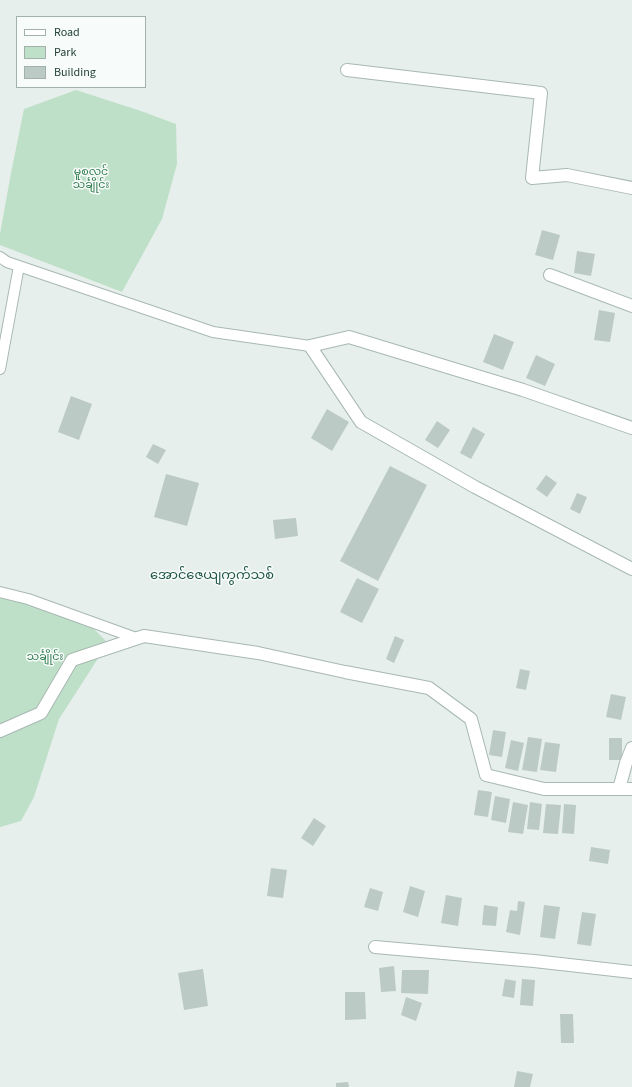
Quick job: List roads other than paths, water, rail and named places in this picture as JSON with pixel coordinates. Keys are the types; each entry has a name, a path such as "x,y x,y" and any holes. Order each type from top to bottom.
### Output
{"street":[{"path":"347,70 541,93 532,178 567,175 632,188"},
{"path":"550,275 632,306"},
{"path":"632,428 523,390 349,337 310,346 361,422 475,487 632,569"},
{"path":"0,731 41,713 72,660 144,636 258,653 344,672 429,688 471,720 486,775 544,789 632,790"},
{"path":"619,789 632,748"},
{"path":"375,947 534,961 632,972"}],"lane":[{"path":"0,257 7,262 213,332 310,346"},
{"path":"0,369 19,266"},
{"path":"0,592 28,599 136,638"}],"district":[{"name":"အောင်ဇေယျကွက်သစ်","path":"212,576"}],"park label":[{"name":"မူစလင် သင်္ချိုင်း","path":"91,179"},
{"name":"သင်္ချိုင်း","path":"45,658"}]}
